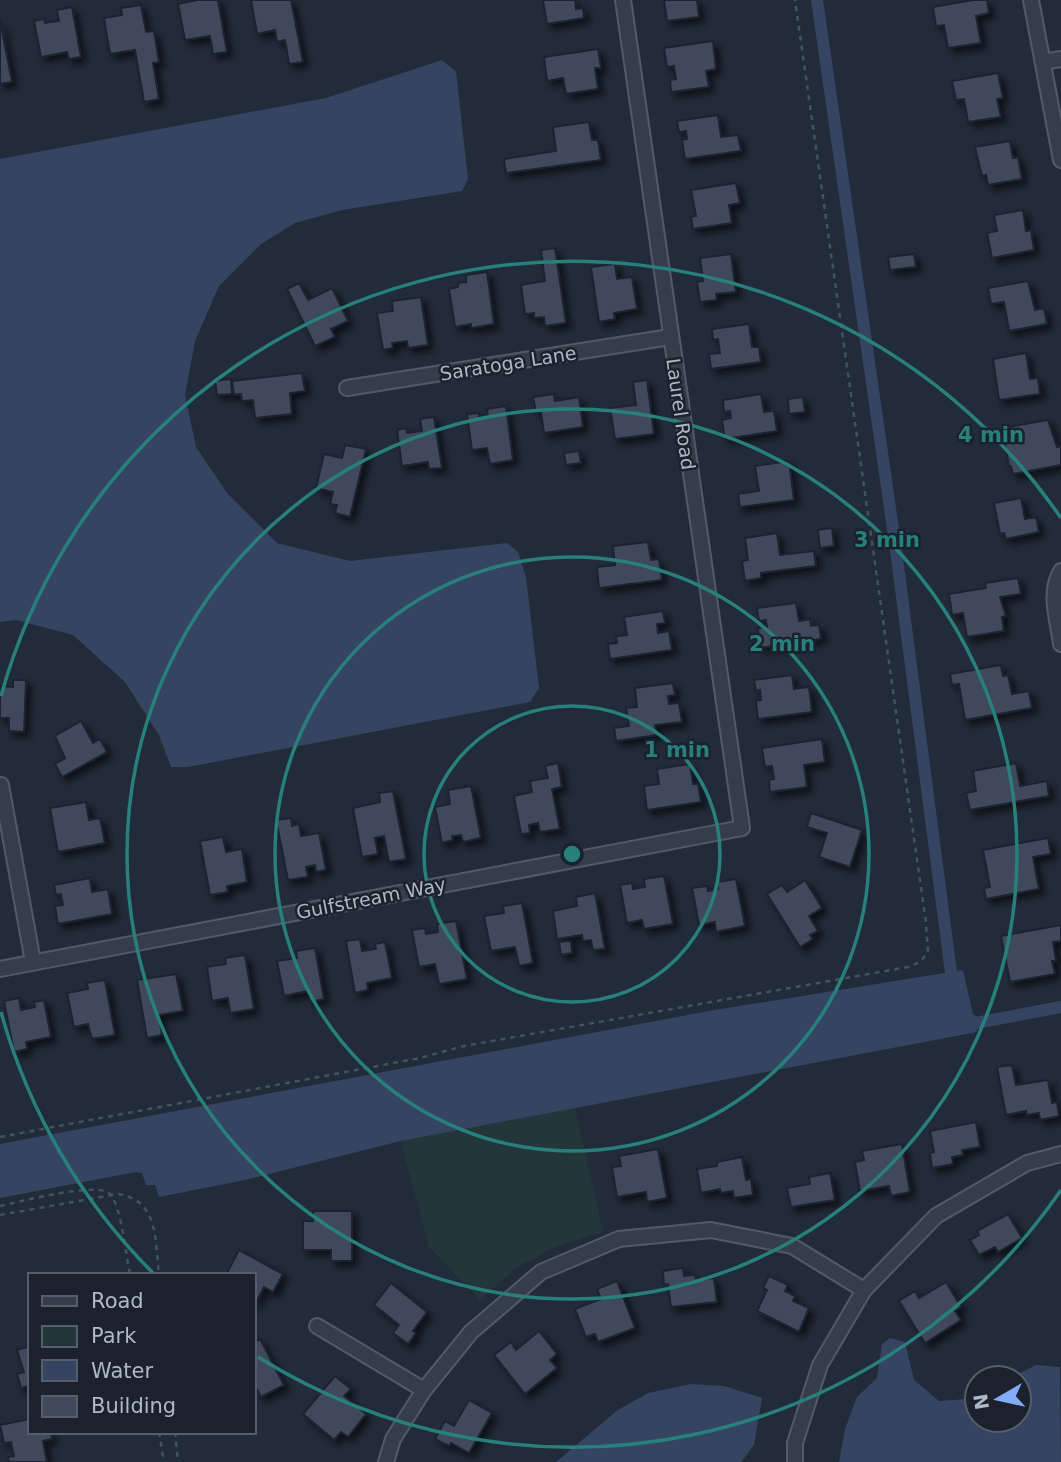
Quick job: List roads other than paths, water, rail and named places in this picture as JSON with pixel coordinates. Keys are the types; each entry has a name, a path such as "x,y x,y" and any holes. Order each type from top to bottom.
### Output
{"street":[{"name":"Laurel Road","path":"623,0 742,828"},
{"path":"1031,0 1061,160"},
{"path":"1043,62 1061,59"},
{"name":"Saratoga Lane","path":"347,388 670,337"},
{"path":"1058,576 1054,595 1061,644"},
{"path":"1,785 33,962"},
{"name":"Gulfstream Way","path":"0,969 742,828"},
{"path":"795,1462 795,1443 820,1365 864,1290 936,1216 1027,1163 1061,1154"},
{"path":"386,1462 393,1439 424,1390 471,1332 541,1272 619,1239 711,1230 792,1246 864,1290"},
{"path":"317,1326 424,1390"}],"water":[{"path":"442,60 456,72 468,179 462,191 342,210 295,223 261,244 219,286 195,341 185,395 196,447 227,493 277,543 350,561 507,543 518,552 526,577 539,688 530,702 188,767 171,767 159,735 125,682 73,635 16,620 0,622 0,159 326,98"},
{"path":"963,970 977,1032 401,1141 245,1180 159,1197 155,1185 146,1185 142,1173 136,1172 0,1198 0,1144 709,1011"},
{"path":"890,1338 905,1342 914,1380 939,1401 963,1399 963,1434 1033,1434 1033,1366 1060,1367 1061,1462 839,1462 845,1429 857,1397 877,1378 882,1344"},
{"path":"691,1384 724,1386 762,1398 754,1445 741,1462 556,1462 618,1410 648,1393"}],"waterway":[{"path":"817,0 895,543 953,988"},
{"path":"962,1015 976,1023 1061,1007"}]}
